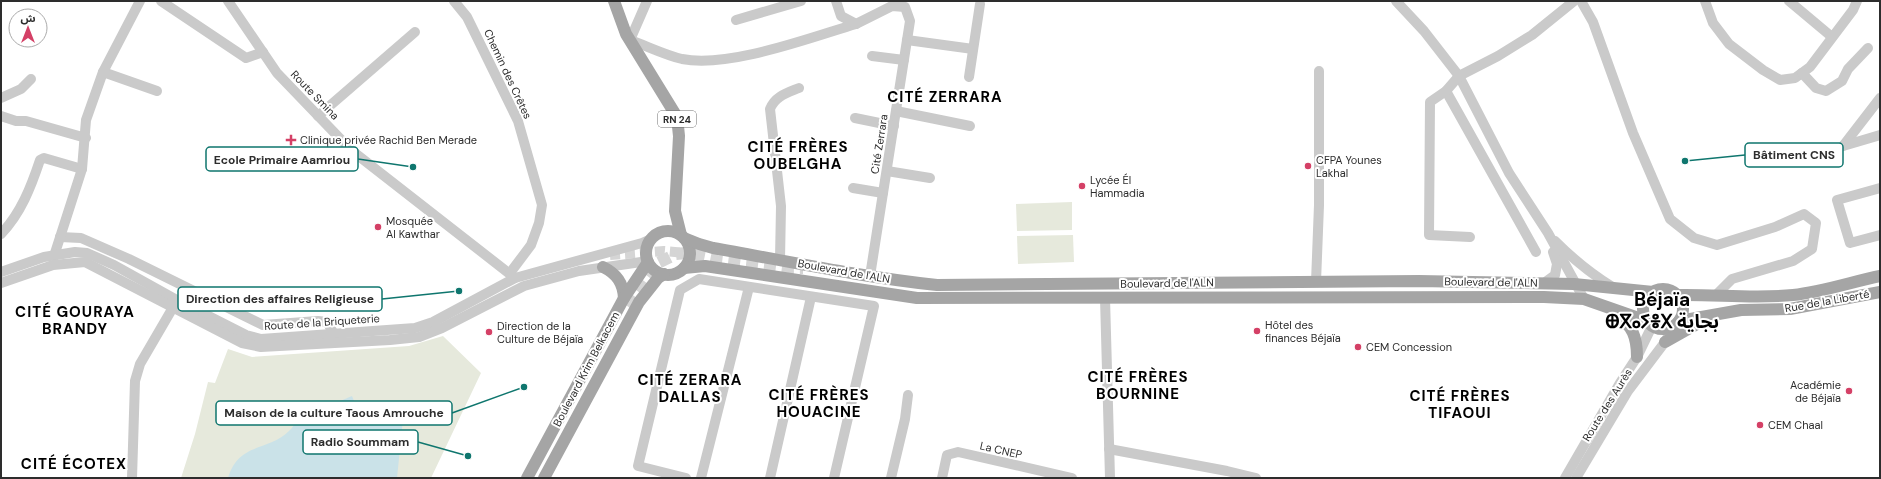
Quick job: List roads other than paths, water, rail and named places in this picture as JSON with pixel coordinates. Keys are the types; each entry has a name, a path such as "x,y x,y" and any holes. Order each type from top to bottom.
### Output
{"main road":[{"name":"RN 24","path":"614,1 630,40 677,117 679,136 675,211 669,226 663,232"},
{"name":"RN 24","path":"675,211 683,236"},
{"path":"672,231 683,236 688,242 690,253 688,264 675,274 664,274 656,271 648,261 647,250 651,239 663,232 672,231"},
{"name":"Boulevard de l'ALN","path":"683,236 713,248 870,276 937,285 1419,281 1574,284 1611,286 1654,292"},
{"name":"Boulevard Krim Belkacem","path":"527,478 624,298 648,261"},
{"name":"Boulevard de l'ALN","path":"684,268 705,266 917,298 1412,296 1544,297 1584,299 1650,324"},
{"path":"603,267 616,275 623,289 624,298"},
{"name":"Boulevard Krim Belkacem","path":"544,478 639,302 658,278 664,274"},
{"path":"1676,295 1792,295 1821,291 1880,276"},
{"path":"1665,290 1676,295 1680,299 1683,310 1676,323 1663,329 1650,324 1643,308 1648,296 1654,292 1665,290"},
{"name":"Rue de la Liberté","path":"1676,323 1741,310 1790,309 1880,292"},
{"path":"1584,299 1628,323 1636,339 1637,357"},
{"path":"1665,342 1716,314"}],"street":[{"path":"161,1 246,58 263,52"},
{"name":"Route Smina","path":"228,1 277,73 351,150 513,275"},
{"name":"Chemin des Crêtes","path":"454,1 467,17 518,121 542,205 539,223 531,245 513,275"},
{"path":"647,1 630,40 682,59 704,60 735,57 759,52 856,24"},
{"path":"736,20 801,1"},
{"path":"836,1 841,16 856,24"},
{"path":"1396,1 1424,32 1459,76 1509,173 1548,233 1574,284 1584,299"},
{"path":"1470,237 1430,236 1430,102 1446,91 1459,76 1498,56 1532,35 1574,1"},
{"path":"1581,1 1593,22 1633,133 1670,219 1694,238 1717,245 1774,227 1804,214 1816,223 1812,249 1793,260 1732,279 1716,295"},
{"path":"1705,1 1713,23 1729,44 1762,70 1780,80 1795,78 1810,67 1853,10 1857,1"},
{"path":"1789,1 1832,37"},
{"path":"54,256 82,169 86,138 86,120 103,72 138,2"},
{"path":"969,77 980,4"},
{"name":"Cité Zerrara","path":"856,24 892,6 905,7 910,21 870,276"},
{"path":"318,116 416,32"},
{"path":"907,40 973,49"},
{"path":"1802,73 1816,88 1826,91 1842,81 1848,69 1868,48"},
{"path":"872,56 904,60"},
{"path":"1316,282 1319,205 1319,71"},
{"path":"103,72 157,91"},
{"path":"1,98 21,89 31,79"},
{"path":"780,260 781,206 770,109 773,101 799,88"},
{"path":"1446,91 1536,252"},
{"path":"1880,98 1843,146 1880,135"},
{"path":"896,111 970,126"},
{"path":"1,116 16,122 26,122 86,138"},
{"path":"855,118 894,126"},
{"path":"1,234 13,222 30,190 40,160 44,158 82,169"},
{"path":"887,171 930,178"},
{"path":"853,188 883,193"},
{"path":"1880,188 1837,200 1850,244 1880,235"},
{"path":"1544,283 1555,275 1557,264 1548,233"},
{"path":"1548,233 1572,259 1590,273 1611,286"},
{"path":"60,237 81,238 109,250 263,325 318,321 327,322 334,334"},
{"name":"Route de la Briqueterie","path":"261,343 334,334 415,328 439,319 513,275 642,243 651,239"},
{"name":"Route de la Briqueterie","path":"1,272 54,256 87,253 114,264 174,304"},
{"name":"Route de la Briqueterie","path":"1,283 53,265 85,262 261,343 390,340 419,337 442,328 524,286 603,267 648,261"},
{"path":"686,478 638,466 680,290 699,279 874,306"},
{"path":"702,478 749,287"},
{"path":"834,478 878,292"},
{"path":"770,478 811,297"},
{"path":"1105,298 1110,478"},
{"path":"132,478 135,381 140,364 174,304"},
{"name":"Route des Aurès","path":"1570,478 1628,391 1665,342 1676,323"},
{"name":"Route des Aurès","path":"1570,478 1620,383 1637,357 1650,324"},
{"path":"261,343 263,325"},
{"path":"891,478 905,420 908,395"},
{"path":"1109,450 1227,471 1256,478"},
{"name":"La CNEP","path":"942,478 947,455 958,452 1072,478"}],"water":[{"path":"352,396 354,401 381,409 388,406 400,409 403,419 397,478 228,478 239,458 254,449 281,438 292,428 302,411 307,406 315,403 334,403"}],"tunnel":[{"path":"610,255 664,251 686,253"},
{"path":"626,305 658,263 676,254 686,253 716,259 790,268 803,268"}],"place":[{"name":"Clinique privée Rachid Ben Merade","path":"291,140"},
{"name":"Bâtiment CNS","path":"1685,161"},
{"name":"CFPA Younes Lakhal","path":"1308,166"},
{"name":"Ecole Primaire Aamriou","path":"413,167"},
{"name":"Lycée Él Hammadia","path":"1082,186"},
{"name":"Mosquée Al Kawthar","path":"378,227"},
{"name":"Direction des affaires Religieuse","path":"459,291"},
{"name":"Hôtel des finances Béjaïa","path":"1257,331"},
{"name":"Direction de la Culture de Béjaïa","path":"489,332"},
{"name":"CEM Concession","path":"1358,347"},
{"name":"Maison de la culture Taous Amrouche","path":"524,387"},
{"name":"Académie de Béjaïa","path":"1849,391"},
{"name":"CEM Chaal","path":"1760,425"},
{"name":"Radio Soummam","path":"468,456"}],"district":[{"name":"CITÉ ZERRARA","path":"945,97"},
{"name":"CITÉ FRÈRES OUBELGHA","path":"798,156"},
{"name":"Béjaïa ⴲⴳⴰⵢⴻⵝ بجاية","path":"1662,310"},
{"name":"CITÉ GOURAYA BRANDY","path":"75,320"},
{"name":"CITÉ FRÈRES BOURNINE","path":"1138,386"},
{"name":"CITÉ ZERARA DALLAS","path":"690,388"},
{"name":"CITÉ FRÈRES HOUACINE","path":"819,404"},
{"name":"CITÉ FRÈRES TIFAOUI","path":"1460,404"},
{"name":"CITÉ ÉCOTEX","path":"74,464"}]}
